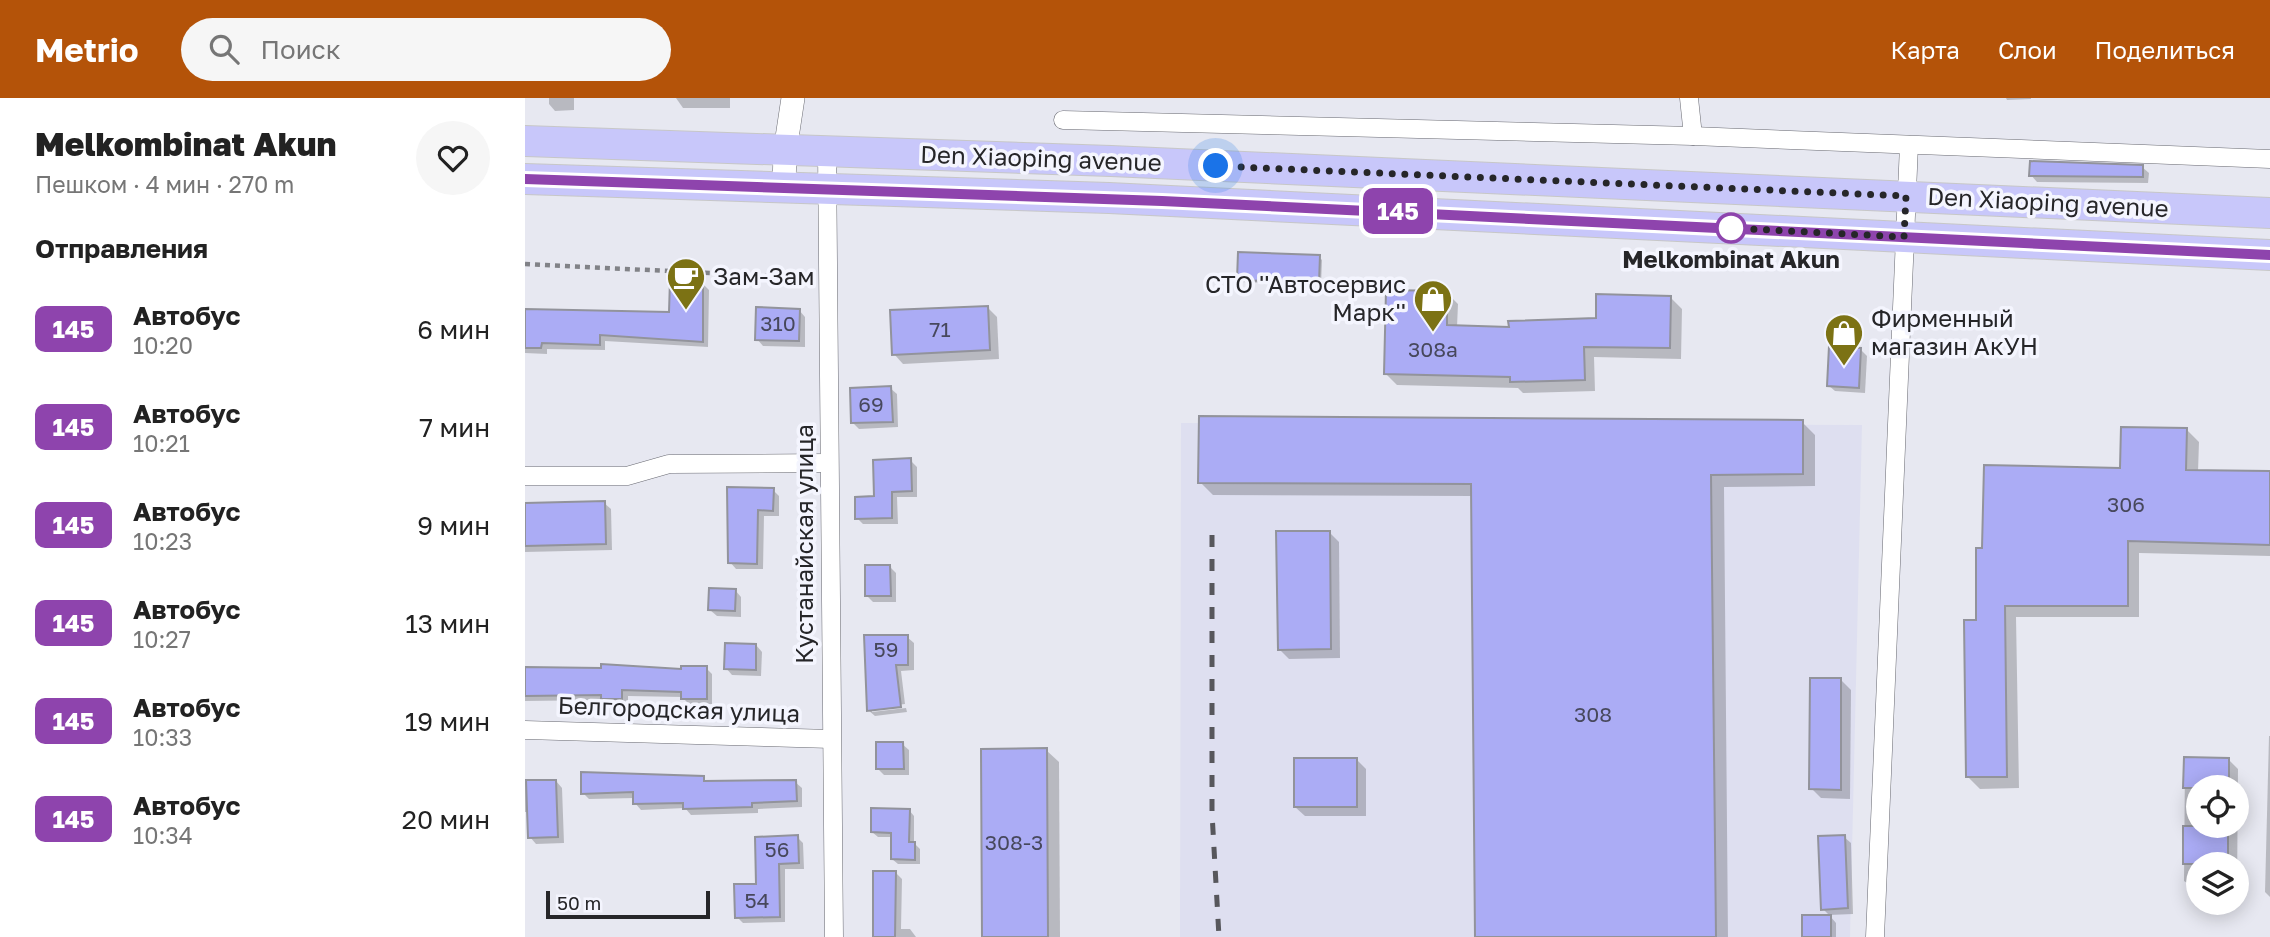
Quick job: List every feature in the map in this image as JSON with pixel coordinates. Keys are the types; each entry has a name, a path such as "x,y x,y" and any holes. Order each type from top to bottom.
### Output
{"main road":[{"name":"Den Xiaoping avenue","path":"525,141 827,151 2270,213"},
{"name":"Den Xiaoping avenue","path":"525,179 1123,199 2270,256"}],"street":[{"path":"784,188 785,151 793,98"},
{"path":"1689,98 1693,136"},
{"path":"1063,120 1693,136 2270,159"},
{"path":"1875,937 1909,145"},
{"name":"Кустанайская улица","path":"827,151 834,937"},
{"path":"525,476 627,476 670,464 829,463"},
{"name":"Белгородская улица","path":"525,730 831,739"}],"path":[{"path":"525,264 828,278"}],"shaded area":[{"path":"1181,423 1862,425 1850,937 1180,937"}],"building":[{"path":"2030,161 2143,165 2143,177 2029,176"},
{"path":"1238,252 1320,255 1319,283 1237,280"},
{"path":"670,280 703,282 703,342 600,335 600,345 542,343 541,348 525,348 525,309 669,312"},
{"path":"1386,290 1447,291 1447,325 1509,327 1508,321 1596,318 1596,294 1671,296 1670,348 1584,347 1585,380 1510,382 1510,377 1384,374"},
{"path":"988,306 990,350 892,355 890,310"},
{"path":"756,307 800,309 799,341 755,340"},
{"name":"Фирменный магазин АкУН","path":"1829,346 1861,348 1859,388 1827,386"},
{"path":"891,386 893,422 851,423 850,388"},
{"path":"1199,416 1803,420 1803,474 1711,475 1716,937 1475,937 1471,484 1198,483"},
{"path":"2121,427 2187,428 2186,470 2270,471 2270,545 2128,541 2128,606 2005,606 2007,777 1966,777 1964,620 1976,620 1976,548 1982,548 1984,465 2120,468"},
{"path":"911,458 912,491 892,492 892,518 855,519 855,497 874,496 873,460"},
{"path":"727,487 774,488 773,511 758,510 757,564 728,563"},
{"path":"605,501 606,544 525,546 525,503"},
{"path":"1276,531 1330,531 1331,649 1278,650"},
{"path":"865,565 890,565 891,596 865,596"},
{"path":"709,588 736,589 735,611 708,610"},
{"path":"864,635 908,635 908,665 896,665 901,707 867,711"},
{"path":"725,643 756,644 756,670 724,669"},
{"path":"601,664 681,669 681,666 707,666 707,699 681,699 681,692 622,690 622,699 601,699 601,695 525,696 525,667 601,668"},
{"path":"1810,678 1841,678 1841,790 1809,789"},
{"path":"876,742 903,742 904,769 876,769"},
{"path":"1047,748 1048,937 982,937 981,749"},
{"path":"2184,757 2229,758 2229,775 2186,775 2186,788 2183,788"},
{"path":"1294,758 1357,758 1357,807 1294,807"},
{"path":"581,772 704,776 704,781 796,780 797,801 752,803 752,807 683,809 683,803 633,804 633,792 581,794"},
{"path":"526,780 556,780 558,837 528,838"},
{"path":"871,808 910,809 909,842 915,842 915,860 891,859 891,833 871,832"},
{"path":"2183,826 2186,826 2186,838 2228,838 2228,852 2186,852 2186,864 2183,864"},
{"path":"798,835 799,863 779,864 780,917 735,918 734,884 756,884 755,837"},
{"path":"1845,835 1848,908 1821,910 1818,836"},
{"path":"873,871 896,871 895,937 873,937"},
{"path":"1802,915 1831,915 1831,937 1802,937"}],"railway":[{"path":"1212,535 1212,813 1219,937"}],"bus line":[{"name":"145","path":"525,179 1162,201 2270,255"}],"place":[{"name":"Melkombinat Akun","path":"1731,228"},
{"name":"Зам-Зам","path":"686,311"},
{"name":"СТО ''Автосервис Марк''","path":"1433,333"},
{"name":"Фирменный магазин АкУН","path":"1844,367"}],"route":[{"path":"1216,166 1906,196 1904,237 1731,228"}]}
